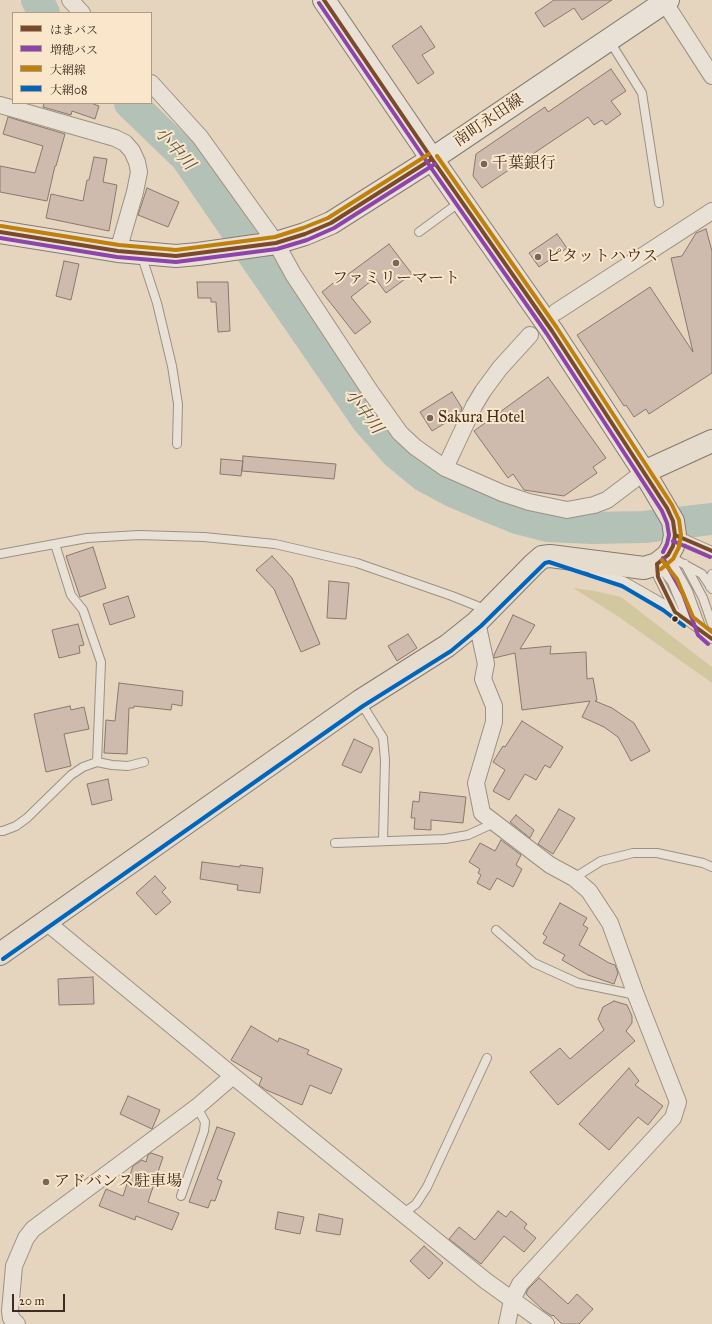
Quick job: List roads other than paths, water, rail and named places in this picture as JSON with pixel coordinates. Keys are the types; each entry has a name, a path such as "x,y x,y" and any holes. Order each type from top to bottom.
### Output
{"main road":[{"path":"0,954 360,701 447,646 482,616 542,557 550,556 644,568 670,561 675,535 673,520 644,472 712,441"}],"street":[{"path":"70,0 81,12"},
{"path":"152,84 200,137 258,245 293,274 370,391 400,432 415,447 445,468 502,493 529,502 567,510 588,506 607,500 644,472 552,331 463,201 432,159 324,0"},
{"path":"665,1 712,76"},
{"name":"南町永田線","path":"0,232 118,251 176,256 258,245 305,234 331,223 432,159 665,1"},
{"path":"8,105 115,138 125,143 132,151 137,162 139,172 135,192 118,251"},
{"path":"556,312 712,211"},
{"path":"445,468 471,412 483,391 500,368 530,335"},
{"path":"482,616 486,664 482,679 494,706 494,722 476,783 482,814 550,865 574,878 589,891 610,923 636,995 678,1102 673,1118 520,1284 512,1300 508,1324"},
{"path":"45,921 486,1281 546,1324"},
{"path":"17,1324 11,1318 10,1311 14,1266 26,1238 33,1229 197,1107 233,1076"}],"lane":[{"path":"609,40 642,93 659,203"},
{"path":"419,232 463,201"},
{"path":"140,253 157,303 172,366 178,404 177,444"},
{"path":"0,554 86,538 139,535 204,537 275,544 357,563 452,596 482,616"},
{"path":"675,535 712,551"},
{"path":"54,544 71,595 83,610 101,662 97,762"},
{"path":"550,556 624,581 666,605 712,639"},
{"path":"670,561 702,574 711,583"},
{"path":"670,561 658,577 675,612"},
{"path":"670,561 672,582 688,621"},
{"path":"670,561 703,598 712,624"},
{"path":"670,561 688,591 703,632"},
{"path":"360,701 383,738 385,760 383,841"},
{"path":"0,832 16,826 27,818 71,775 83,767 97,762 128,766 144,762"},
{"path":"335,843 445,839 468,835 494,823"},
{"path":"574,878 601,861 633,853 656,853 703,863 712,867"},
{"path":"496,930 534,963 578,983 636,995"},
{"path":"404,1213 416,1204 427,1187 487,1058"},
{"path":"181,1196 204,1132 205,1122 197,1107"}],"waterway":[{"name":"小中川","path":"37,0 43,12"},
{"name":"小中川","path":"131,104 186,157 367,420 396,453 424,476 452,491 517,518 548,526 591,528 644,527 712,519"}],"place":[{"name":"千葉銀行","path":"484,164"},
{"name":"ピタットハウス","path":"538,257"},
{"name":"ファミリーマート","path":"396,263"},
{"name":"Sakura Hotel","path":"430,418"},
{"name":"アドバンス駐車場","path":"46,1182"}]}
